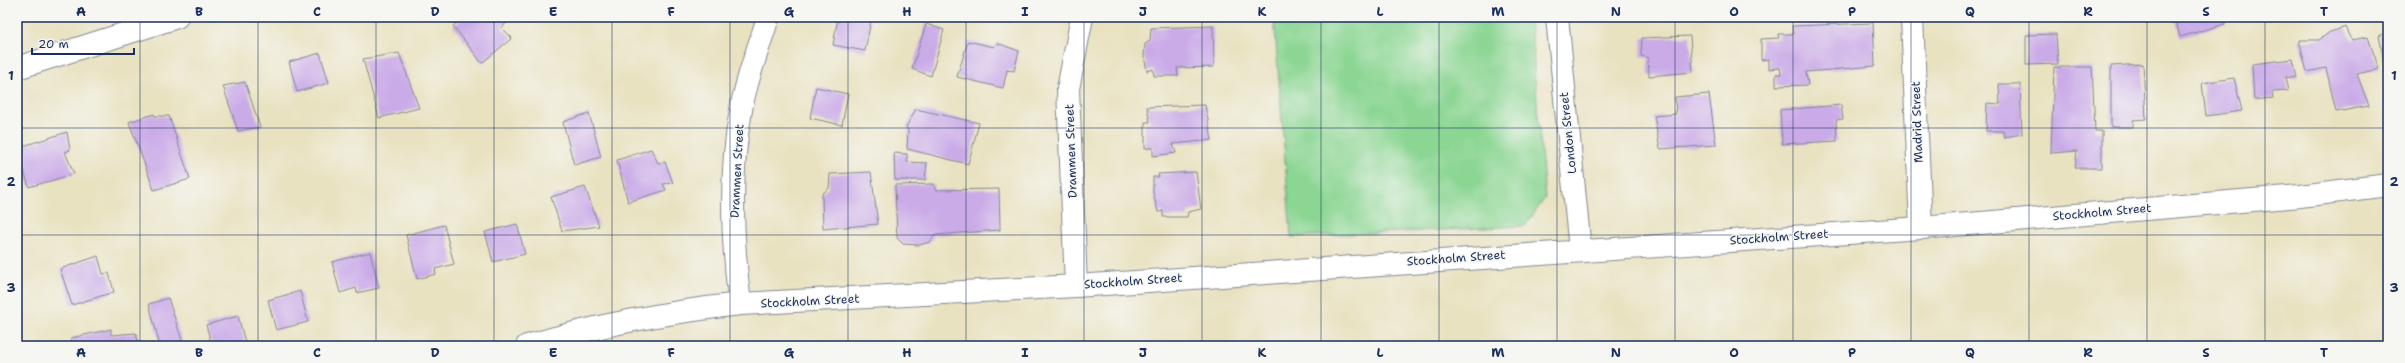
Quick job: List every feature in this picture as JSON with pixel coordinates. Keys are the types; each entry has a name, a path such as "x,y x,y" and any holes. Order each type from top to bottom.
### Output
{"street":[{"path":"17,68 177,17"},
{"name":"Drammen Street","path":"740,304 734,257 736,145 741,109 768,17"},
{"name":"Drammen Street","path":"1076,286 1068,89 1082,17"},
{"name":"London Street","path":"1557,17 1580,250"},
{"name":"Madrid Street","path":"1912,17 1922,228"},
{"name":"Stockholm Street","path":"527,346 629,320 689,310 740,304 1076,286 1580,250 1922,228 2300,196 2388,185"}],"green space":[{"path":"1274,17 1530,17 1545,198 1525,226 1291,237"}],"building":[{"path":"465,17 504,17 508,20 502,28 512,38 482,63 453,26"},
{"path":"838,17 871,20 865,51 833,45"},
{"path":"1013,17 1012,23 984,18"},
{"path":"1833,17 1863,17 1863,18 1834,20"},
{"path":"2222,17 2225,24 2180,37 2175,18"},
{"path":"1873,23 1875,66 1806,72 1808,85 1776,86 1776,74 1781,74 1780,68 1769,69 1769,59 1761,60 1761,39 1779,38 1778,34 1793,34 1792,26"},
{"path":"926,24 944,30 931,76 912,69"},
{"path":"1213,26 1214,67 1177,68 1178,76 1154,76 1153,69 1147,71 1144,56 1145,44 1150,41 1151,28"},
{"path":"2346,27 2352,40 2368,37 2379,69 2357,74 2369,106 2336,112 2326,68 2307,72 2299,40 2319,40 2330,32"},
{"path":"2388,32 2388,75 2387,76 2379,36"},
{"path":"2056,34 2058,64 2026,65 2026,35"},
{"path":"1690,36 1693,72 1649,76 1648,58 1641,56 1642,38"},
{"path":"968,41 994,47 997,43 1019,51 1014,71 1007,70 1003,88 957,77"},
{"path":"320,53 329,83 297,92 289,62"},
{"path":"399,53 419,108 379,118 363,59"},
{"path":"2293,59 2297,78 2285,77 2288,91 2272,92 2273,98 2254,100 2252,64"},
{"path":"2143,64 2146,119 2133,120 2133,127 2111,127 2111,66"},
{"path":"2054,67 2092,67 2095,131 2102,131 2102,168 2075,168 2077,151 2051,153"},
{"path":"2234,78 2242,111 2206,116 2202,83"},
{"path":"245,82 260,127 238,131 223,86"},
{"path":"1999,84 2020,84 2022,134 2004,137 2003,131 1986,131 1987,103 2000,104"},
{"path":"816,87 848,94 842,125 810,118"},
{"path":"1709,94 1716,145 1660,149 1654,116 1676,114 1675,97"},
{"path":"1205,105 1212,140 1173,144 1176,153 1153,156 1153,148 1145,148 1145,122 1150,122 1147,107"},
{"path":"1841,105 1843,119 1836,120 1837,141 1782,144 1780,110"},
{"path":"916,109 979,123 968,164 907,149 908,130 906,127"},
{"path":"589,113 601,157 574,165 563,122"},
{"path":"154,114 155,116 169,116 190,179 154,190 129,122"},
{"path":"67,132 70,150 65,152 74,174 29,187 17,148"},
{"path":"651,149 658,163 665,162 673,183 663,184 666,190 628,202 617,160"},
{"path":"894,153 907,154 907,162 927,163 925,180 895,180"},
{"path":"871,172 878,224 823,229 822,194 829,188 830,174"},
{"path":"1196,172 1201,209 1188,212 1187,217 1163,217 1163,211 1158,212 1153,193 1153,177 1159,177 1158,174"},
{"path":"934,184 935,190 999,189 1000,230 935,235 930,242 919,245 903,244 897,238 895,185"},
{"path":"585,187 599,226 562,231 551,197"},
{"path":"517,224 525,254 493,262 485,232"},
{"path":"444,225 454,264 435,269 436,274 417,279 406,235"},
{"path":"370,252 379,288 357,293 356,288 340,293 332,262"},
{"path":"98,256 103,274 109,273 114,292 72,305 60,269"},
{"path":"300,291 308,322 276,330 268,300"},
{"path":"168,298 184,346 160,346 149,304"},
{"path":"238,316 246,346 212,346 206,325"},
{"path":"111,329 111,335 136,333 139,346 72,346 71,338"}]}
